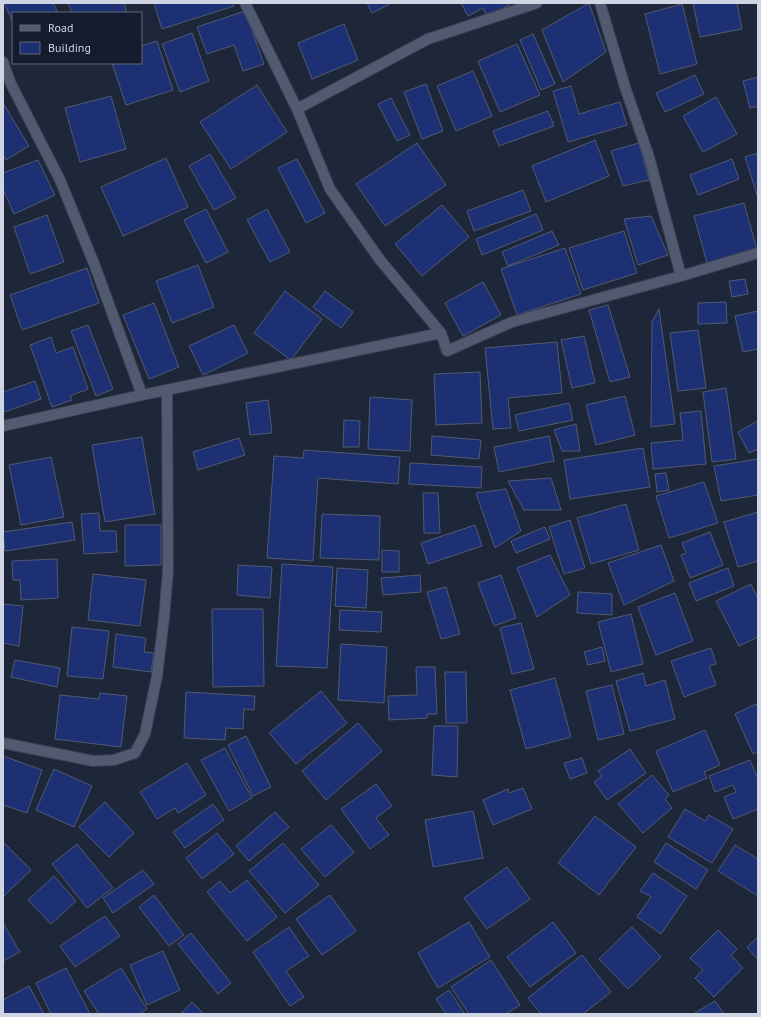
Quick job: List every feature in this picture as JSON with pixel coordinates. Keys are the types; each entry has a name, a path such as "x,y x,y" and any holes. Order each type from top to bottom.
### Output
{"street":[{"path":"245,3 297,109 330,189 380,260 441,333 447,351 512,322 681,276 758,253"},
{"path":"297,109 428,39 538,3"},
{"path":"600,3 625,88 649,157 681,276"},
{"path":"3,62 11,84 63,187 95,266 142,395"},
{"path":"3,426 142,395 441,333"},
{"path":"3,743 93,761 114,760 135,753 146,734 158,668 168,571 167,390"}],"building":[{"path":"4,3 53,3 58,12 12,12 12,20"},
{"path":"68,3 124,3 127,12 72,12"},
{"path":"154,3 233,3 234,6 162,29"},
{"path":"367,3 392,3 372,13"},
{"path":"461,3 508,3 509,5 487,17 483,8 468,16"},
{"path":"589,3 606,52 563,82 542,30"},
{"path":"693,3 737,3 742,29 700,37"},
{"path":"682,4 697,64 660,74 645,14"},
{"path":"245,11 264,64 243,71 234,45 207,54 197,27"},
{"path":"344,24 358,60 312,79 298,43"},
{"path":"192,33 209,81 180,92 162,44"},
{"path":"533,34 555,84 541,90 520,40"},
{"path":"157,41 173,90 126,105 112,64 142,64 142,46"},
{"path":"517,44 540,95 500,112 478,61"},
{"path":"473,71 492,116 456,131 437,86"},
{"path":"695,75 704,94 665,112 656,93"},
{"path":"758,77 758,106 750,108 743,81"},
{"path":"426,84 443,131 422,139 404,92"},
{"path":"257,85 287,132 231,169 200,122"},
{"path":"571,86 579,114 620,102 627,125 568,142 553,91"},
{"path":"111,96 126,149 80,162 65,108"},
{"path":"716,97 737,134 703,152 683,116"},
{"path":"391,98 410,135 397,141 378,104"},
{"path":"3,103 29,146 6,160 3,155"},
{"path":"548,111 554,126 499,146 493,131"},
{"path":"595,140 609,176 546,202 532,166"},
{"path":"417,143 446,185 385,226 356,184"},
{"path":"639,143 649,180 623,186 611,151"},
{"path":"758,153 758,198 745,157"},
{"path":"210,154 236,198 214,210 189,166"},
{"path":"166,158 188,207 123,236 101,187"},
{"path":"297,159 325,213 306,223 278,168"},
{"path":"732,159 739,179 698,195 690,175"},
{"path":"38,160 55,195 14,214 3,189 3,173"},
{"path":"523,190 531,211 474,231 467,211"},
{"path":"744,203 757,250 707,263 694,216"},
{"path":"442,205 469,237 422,276 395,244"},
{"path":"206,209 228,252 206,263 184,220"},
{"path":"267,209 290,252 270,262 247,220"},
{"path":"536,214 543,230 482,255 476,239"},
{"path":"47,215 64,262 30,274 14,227"},
{"path":"651,216 668,255 638,265 624,219"},
{"path":"552,231 559,245 508,266 502,252"},
{"path":"624,231 637,273 583,290 569,248"},
{"path":"565,248 581,294 517,315 501,269"},
{"path":"198,265 214,307 172,323 156,281"},
{"path":"87,268 99,303 22,330 10,295"},
{"path":"745,279 748,294 732,297 729,281"},
{"path":"483,282 501,315 463,336 445,303"},
{"path":"285,291 322,319 291,360 254,333"},
{"path":"325,291 353,312 341,328 313,307"},
{"path":"726,302 727,323 698,324 698,303"},
{"path":"154,303 179,367 149,379 123,315"},
{"path":"608,305 630,377 610,382 589,310"},
{"path":"659,309 675,424 651,427 652,322"},
{"path":"758,311 758,349 743,352 735,316"},
{"path":"88,325 113,389 96,396 71,331"},
{"path":"234,325 248,353 203,375 189,346"},
{"path":"698,330 706,388 678,391 670,333"},
{"path":"584,336 595,383 572,388 561,340"},
{"path":"51,337 56,353 73,347 88,389 70,396 72,400 52,407 30,345"},
{"path":"557,342 562,393 508,398 511,428 493,429 485,348"},
{"path":"480,372 482,423 436,425 434,374"},
{"path":"35,381 41,399 4,412 3,392"},
{"path":"726,388 736,459 712,462 703,392"},
{"path":"625,396 635,435 596,445 586,405"},
{"path":"370,397 412,400 410,451 368,449"},
{"path":"268,400 272,433 250,435 246,403"},
{"path":"569,403 573,420 519,431 515,415"},
{"path":"701,411 706,464 653,469 651,443 683,440 680,413"},
{"path":"344,420 360,421 359,447 343,447"},
{"path":"758,421 758,449 749,453 738,432"},
{"path":"576,424 580,451 562,451 554,430"},
{"path":"432,436 481,440 479,459 431,455"},
{"path":"549,436 554,461 499,472 494,447"},
{"path":"142,437 155,514 105,522 92,445"},
{"path":"239,438 245,455 198,470 193,452"},
{"path":"643,448 650,487 570,499 564,460"},
{"path":"304,450 400,457 398,484 318,478 313,561 267,558 274,456 303,458"},
{"path":"51,457 64,517 21,525 9,465"},
{"path":"758,459 758,495 721,501 714,466"},
{"path":"410,463 482,467 481,488 409,484"},
{"path":"666,473 669,490 657,492 655,474"},
{"path":"551,478 561,510 524,510 508,481"},
{"path":"704,482 718,523 669,538 656,496"},
{"path":"506,489 521,531 495,548 476,493"},
{"path":"423,493 438,493 440,533 424,533"},
{"path":"626,504 639,550 591,564 577,518"},
{"path":"758,512 758,561 738,567 724,522"},
{"path":"99,513 100,531 116,531 117,552 84,554 81,514"},
{"path":"322,514 380,516 379,560 320,558"},
{"path":"570,520 585,568 564,574 549,527"},
{"path":"72,522 75,540 5,551 3,532"},
{"path":"125,525 161,525 161,565 125,566"},
{"path":"475,525 482,546 428,564 421,543"},
{"path":"545,527 550,539 516,553 511,541"},
{"path":"710,532 723,565 690,578 681,555 686,553 682,543"},
{"path":"661,545 674,581 624,605 608,563"},
{"path":"382,550 399,551 399,572 382,572"},
{"path":"550,555 570,595 537,617 517,568"},
{"path":"57,559 58,598 21,600 20,580 13,580 12,561"},
{"path":"282,564 333,567 327,668 276,666"},
{"path":"238,565 272,567 270,598 237,595"},
{"path":"337,568 368,570 366,608 335,606"},
{"path":"728,568 734,586 696,601 689,583"},
{"path":"93,574 146,580 140,626 88,620"},
{"path":"420,575 421,592 383,595 381,578"},
{"path":"501,575 516,618 494,626 478,583"},
{"path":"751,584 758,599 758,637 739,646 716,601"},
{"path":"446,587 460,634 441,639 427,592"},
{"path":"578,592 612,594 612,615 577,613"},
{"path":"675,593 693,641 656,655 638,607"},
{"path":"3,604 23,606 19,646 3,643"},
{"path":"212,609 263,609 264,686 213,687"},
{"path":"340,610 382,612 381,632 339,630"},
{"path":"631,614 643,664 611,672 598,622"},
{"path":"521,623 534,669 512,674 500,628"},
{"path":"72,627 109,631 103,679 67,676"},
{"path":"116,634 146,638 144,652 154,653 151,672 113,667"},
{"path":"341,644 387,647 384,703 338,700"},
{"path":"602,647 605,661 588,665 584,652"},
{"path":"711,648 716,664 709,666 716,685 684,697 671,661"},
{"path":"15,660 60,668 57,687 11,677"},
{"path":"416,667 435,667 437,714 427,714 427,718 389,720 388,696 417,695"},
{"path":"445,672 466,672 467,723 446,723"},
{"path":"643,673 646,686 665,680 675,719 630,731 616,681"},
{"path":"555,678 571,737 526,749 510,690"},
{"path":"612,685 624,734 598,740 586,691"},
{"path":"321,691 347,723 296,764 269,733"},
{"path":"186,692 255,696 254,710 244,709 243,729 226,728 225,740 184,738"},
{"path":"100,693 127,696 121,747 55,739 60,695 99,699"},
{"path":"756,704 758,708 758,752 753,754 735,714"},
{"path":"358,723 382,751 326,800 302,771"},
{"path":"434,726 458,726 457,777 432,775"},
{"path":"705,730 720,765 704,772 707,778 673,792 656,751"},
{"path":"246,736 271,787 253,796 228,745"},
{"path":"225,748 252,798 229,811 201,760"},
{"path":"630,749 646,773 607,800 594,782 602,776 598,771"},
{"path":"3,756 42,770 27,813 3,805"},
{"path":"582,758 587,773 570,779 564,763"},
{"path":"750,760 758,779 758,809 733,819 724,797 736,792 733,785 715,792 709,776"},
{"path":"187,763 206,795 178,813 175,808 157,819 140,792"},
{"path":"54,769 92,786 74,827 36,810"},
{"path":"652,775 669,795 665,799 672,808 643,833 618,804"},
{"path":"376,784 392,806 376,818 389,835 370,849 341,809"},
{"path":"523,788 532,809 493,825 483,800 508,789 509,793"},
{"path":"105,802 134,833 109,857 79,827"},
{"path":"213,804 224,820 185,848 173,832"},
{"path":"685,809 705,821 709,815 733,829 712,863 668,837"},
{"path":"473,811 483,858 433,867 425,820"},
{"path":"275,812 289,827 249,861 236,846"},
{"path":"595,816 636,847 599,895 558,863"},
{"path":"331,825 354,852 325,877 301,849"},
{"path":"217,833 234,854 202,879 186,858"},
{"path":"3,842 31,870 3,897"},
{"path":"283,843 319,885 285,913 249,871"},
{"path":"666,843 708,870 696,889 654,862"},
{"path":"77,844 113,888 87,908 52,864"},
{"path":"735,845 758,859 758,896 718,871"},
{"path":"507,867 530,899 487,929 464,898"},
{"path":"143,870 154,884 113,913 103,898"},
{"path":"653,873 687,896 661,934 637,917 651,897 640,891"},
{"path":"54,876 76,901 51,924 28,900"},
{"path":"247,880 277,917 247,941 207,892 220,881 230,893"},
{"path":"154,895 184,935 169,946 139,907"},
{"path":"330,895 356,931 322,955 296,919"},
{"path":"105,916 120,936 75,967 60,946"},
{"path":"469,922 490,957 438,988 418,953"},
{"path":"553,922 576,953 530,987 507,957"},
{"path":"3,923 20,952 3,961"},
{"path":"289,927 309,956 286,971 304,997 290,1006 253,952"},
{"path":"632,927 661,957 628,989 599,959"},
{"path":"718,930 737,949 731,955 743,968 714,997 695,978 703,970 690,958"},
{"path":"191,933 231,983 218,994 178,944"},
{"path":"758,937 758,960 747,947"},
{"path":"163,951 180,990 147,1005 130,965"},
{"path":"582,955 611,992 583,1014 541,1014 528,998"},
{"path":"491,960 520,1005 506,1014 469,1014 451,987"},
{"path":"66,968 90,1014 51,1014 36,983"},
{"path":"121,968 147,1009 139,1014 99,1014 84,991"},
{"path":"29,986 44,1014 3,1014 3,1000"},
{"path":"449,990 465,1014 446,1014 436,999"},
{"path":"715,1001 724,1014 693,1014"},
{"path":"192,1002 204,1014 181,1014"}]}
